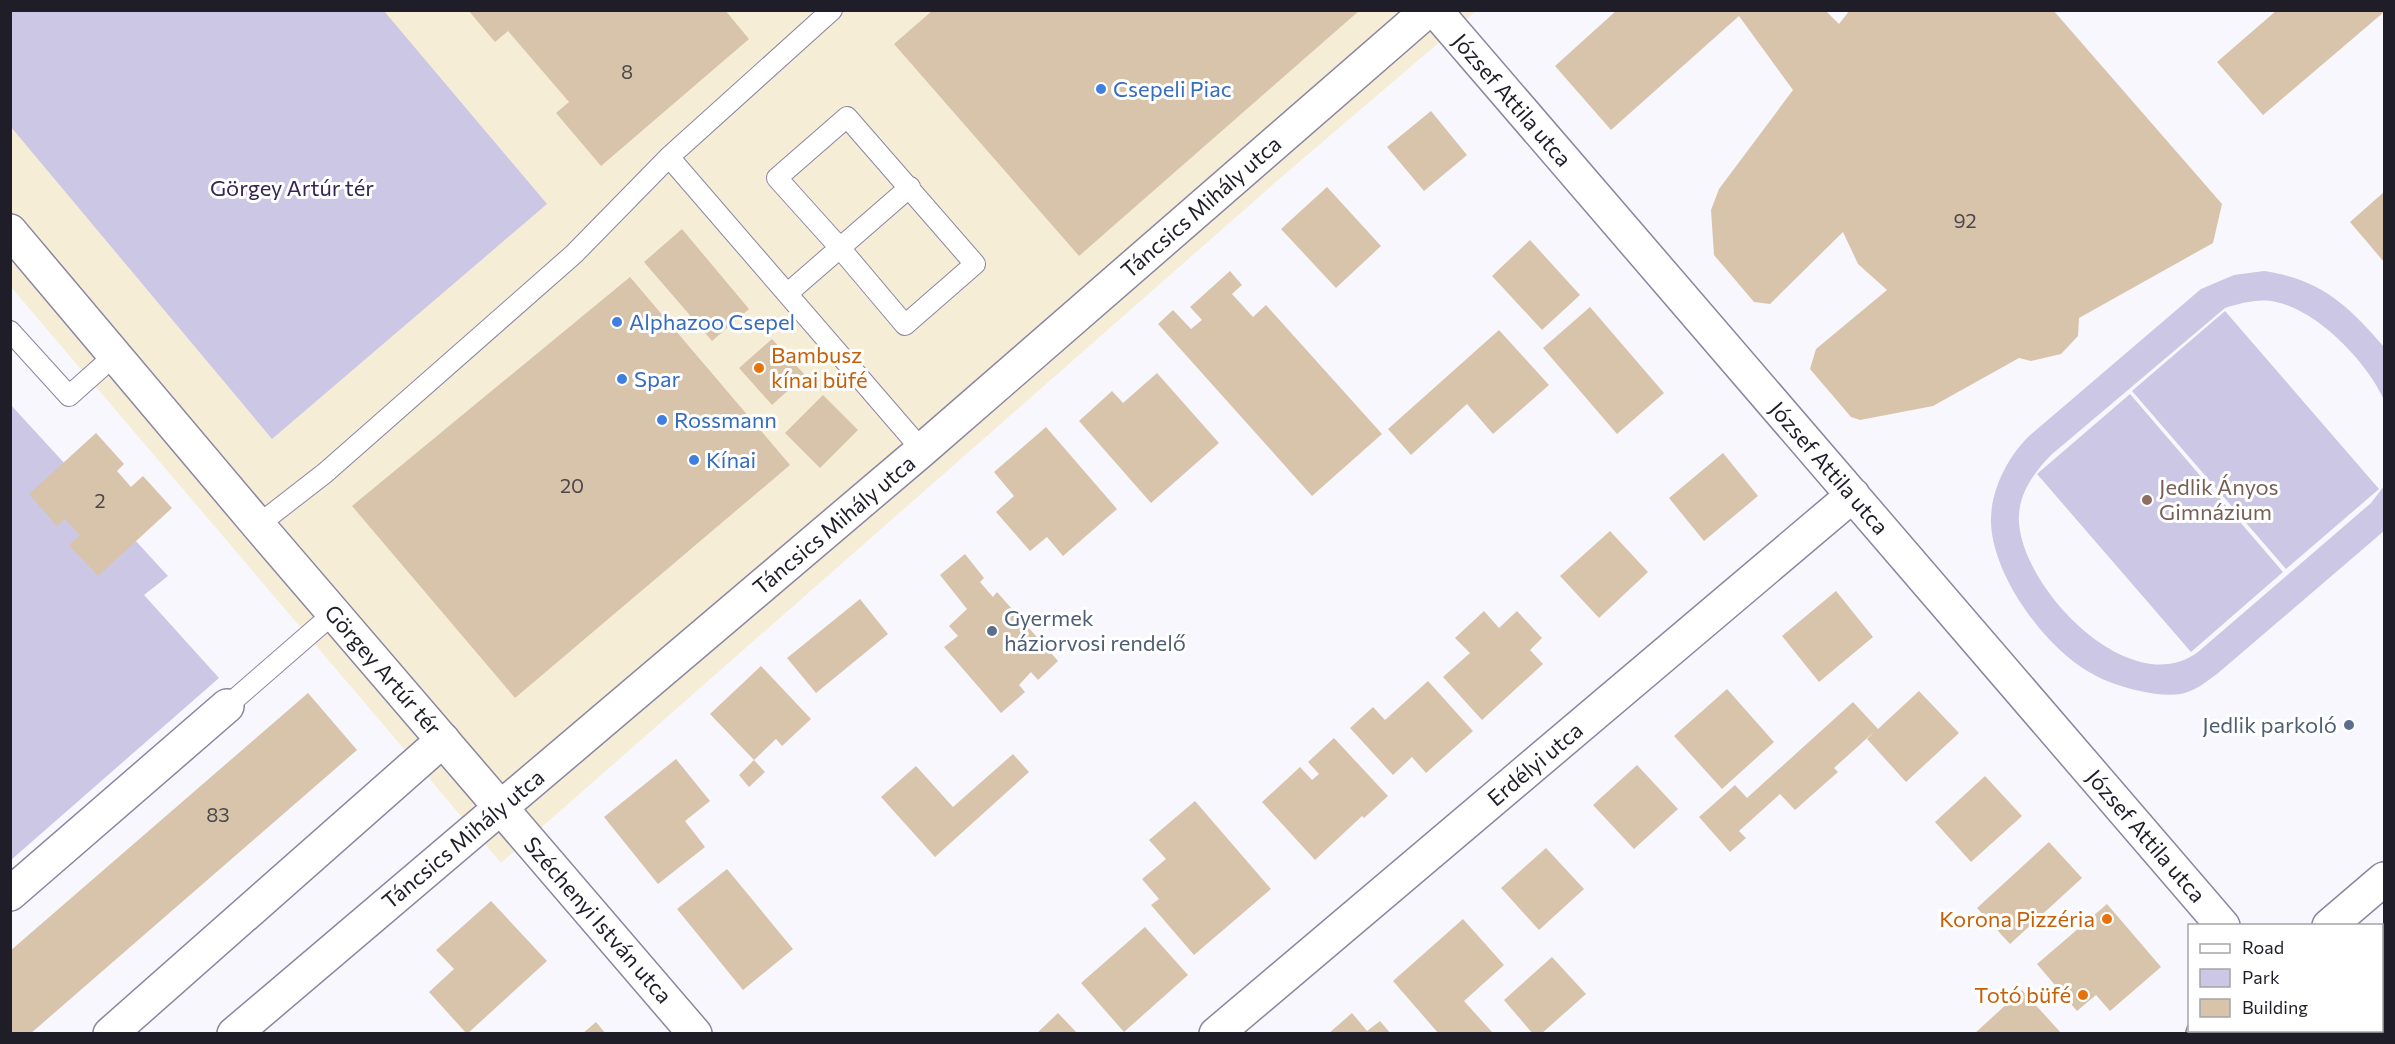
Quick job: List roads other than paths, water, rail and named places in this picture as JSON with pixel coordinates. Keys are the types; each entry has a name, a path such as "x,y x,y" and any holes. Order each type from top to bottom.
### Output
{"street":[{"name":"Táncsics Mihály utca","path":"234,1034 922,450 1428,10"},
{"name":"József Attila utca","path":"1435,10 2221,924"},
{"name":"Görgey Artúr tér","path":"10,231 258,525 501,807"},
{"name":"Erdélyi utca","path":"1216,1034 1853,495"},
{"path":"10,894 227,706"},
{"path":"110,1034 443,740"},
{"name":"Széchenyi István utca","path":"501,807 695,1034"},
{"path":"2331,924 2385,879"}],"lane":[{"path":"258,525 325,473 574,254 669,157 832,10"},
{"path":"847,117 975,264 905,325 840,248 777,178 847,117"},
{"path":"669,157 922,450"},
{"path":"788,293 910,187"},
{"path":"10,331 69,396 115,355"},
{"path":"227,706 334,613"}],"place":[{"name":"Csepeli Piac","path":"1101,89"},
{"name":"Alphazoo Csepel","path":"617,322"},
{"name":"Bambusz kínai büfé","path":"759,368"},
{"name":"Spar","path":"622,379"},
{"name":"Rossmann","path":"662,420"},
{"name":"Kínai","path":"694,460"},
{"name":"Jedlik Ányos Gimnázium","path":"2147,500"},
{"name":"Gyermek háziorvosi rendelő","path":"992,631"},
{"name":"Jedlik parkoló","path":"2349,725"},
{"name":"Korona Pizzéria","path":"2107,919"},
{"name":"Totó büfé","path":"2083,995"}]}
